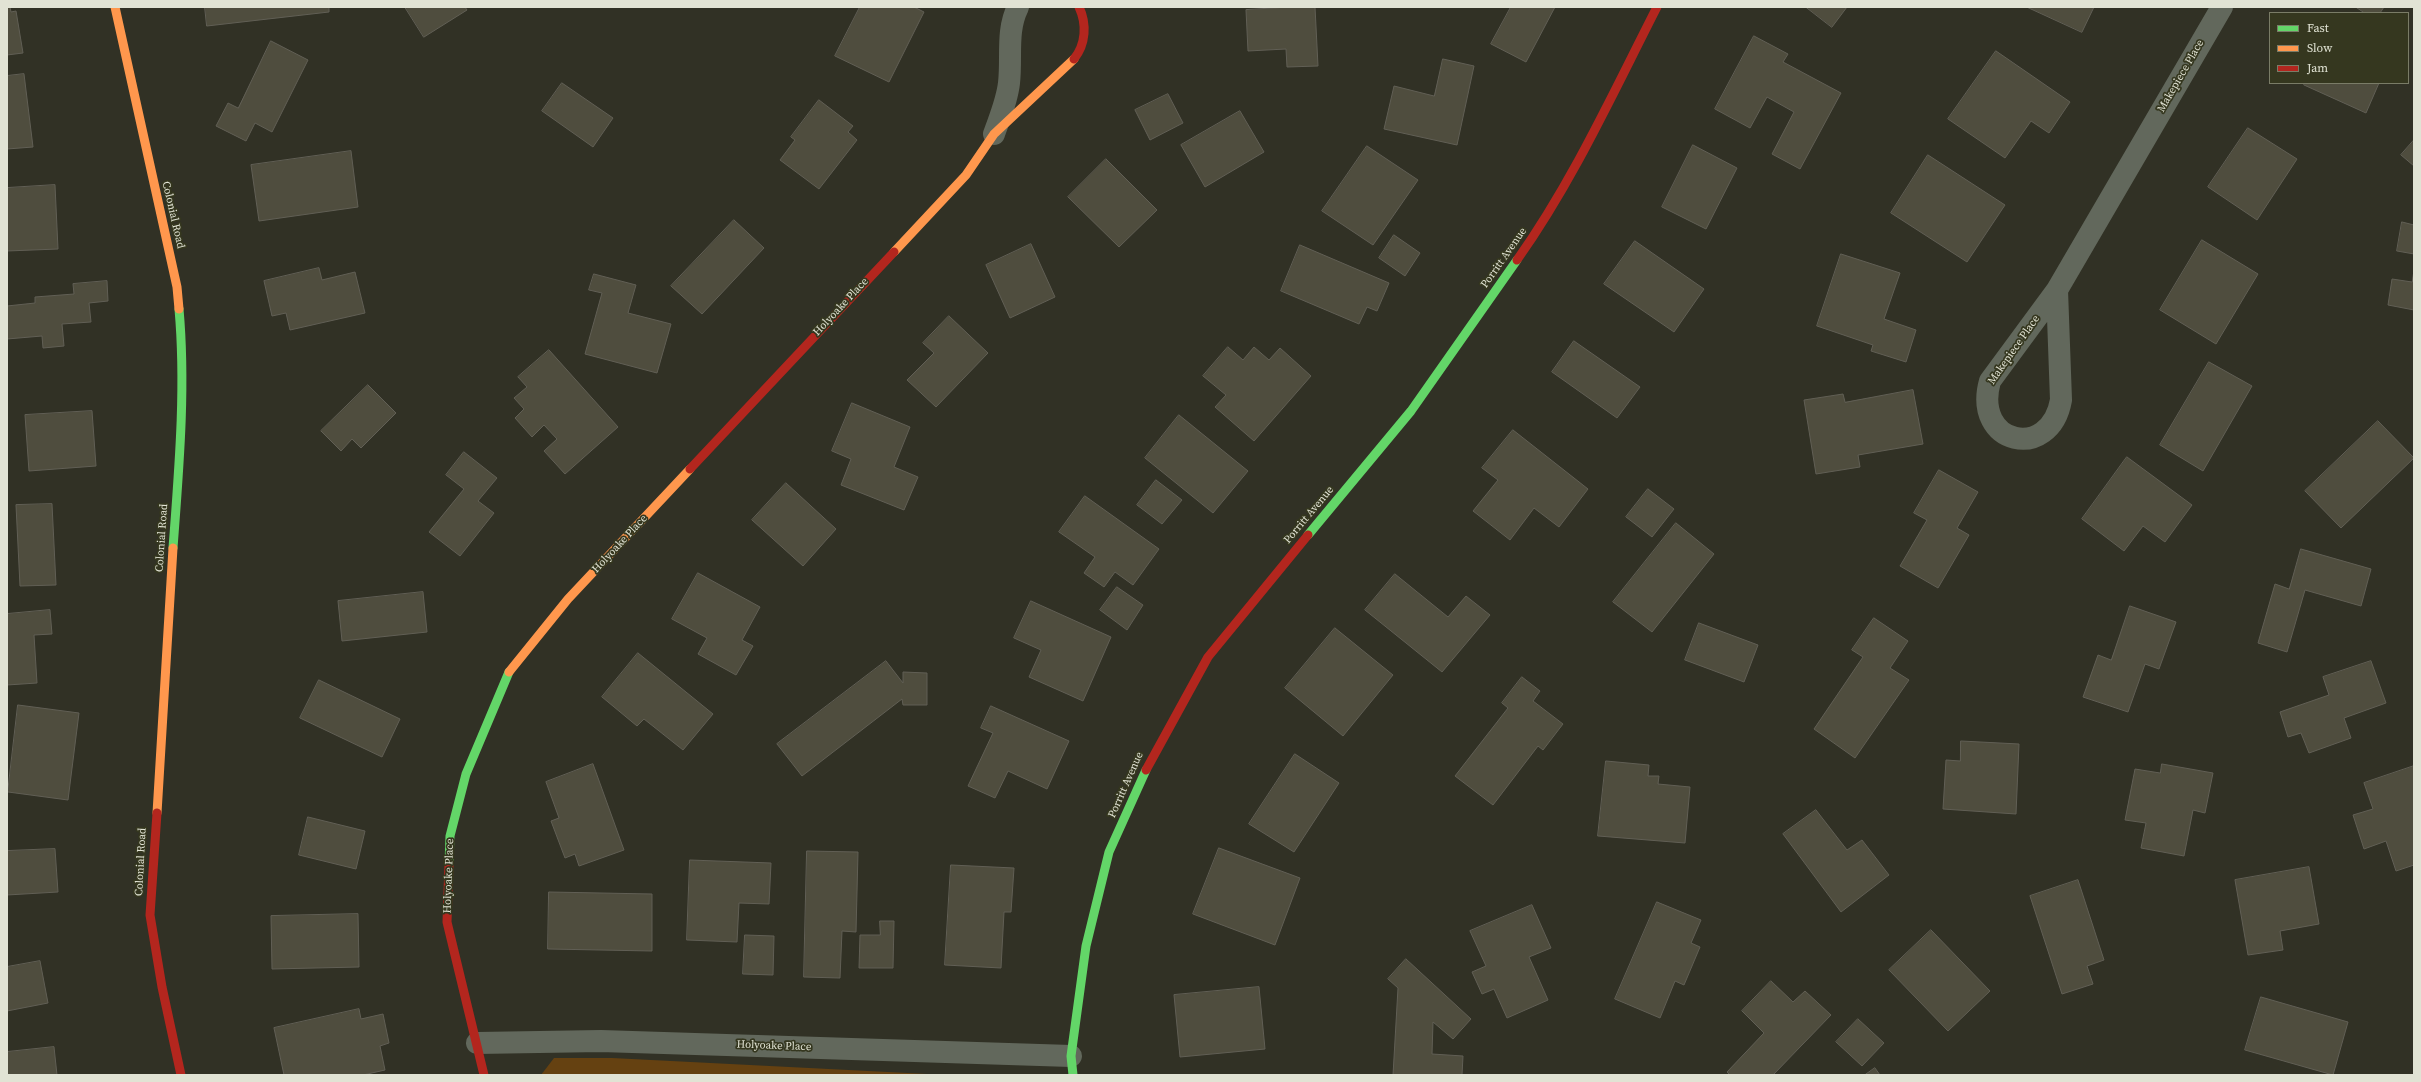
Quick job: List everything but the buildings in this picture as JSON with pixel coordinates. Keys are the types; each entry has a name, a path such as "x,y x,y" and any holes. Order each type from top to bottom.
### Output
{"street":[{"name":"Colonial Road","path":"114,7 177,287 182,344 180,445 150,915 162,987 181,1075"},
{"name":"Holyoake Place","path":"994,134 1007,97 1011,63 1010,30 1012,19 1018,7"},
{"name":"Holyoake Place","path":"484,1075 447,922 450,836 466,774 508,674 568,599 966,174 994,134 1076,58 1083,47 1085,36 1085,22 1078,7"},
{"name":"Porritt Avenue","path":"1072,1066 1086,946 1109,852 1154,753 1208,657 1411,411 1541,226 1592,135 1656,7"},
{"name":"Makepiece Place","path":"2057,290 2061,400 2059,413 2046,432 2036,436 2024,438 2011,437 2000,431 1991,421 1986,409 1986,395 1990,381 2057,290 2222,7"},
{"name":"Holyoake Place","path":"477,1043 602,1040 1072,1066"}],"shaded area":[{"path":"554,1058 612,1058 947,1075 541,1075"}],"traffic: fast":[{"path":"1308,535 1411,411 1517,260"},
{"path":"173,548 182,398 179,309"},
{"path":"449,864 450,836 466,774 509,672"},
{"path":"1073,1075 1071,1056 1086,946 1109,852 1146,770"}],"traffic: slow":[{"path":"115,7 177,287 179,309"},
{"path":"894,252 966,175 994,134 1074,59"},
{"path":"509,672 568,599 690,469"},
{"path":"157,813 173,548"}],"traffic: jam":[{"path":"1074,59 1081,47 1084,34 1082,14 1079,7"},
{"path":"1517,260 1556,199 1592,136 1657,7"},
{"path":"690,469 894,252"},
{"path":"1146,770 1208,657 1308,535"},
{"path":"157,813 150,915 162,987 181,1075"},
{"path":"449,864 447,922 484,1075"}]}
